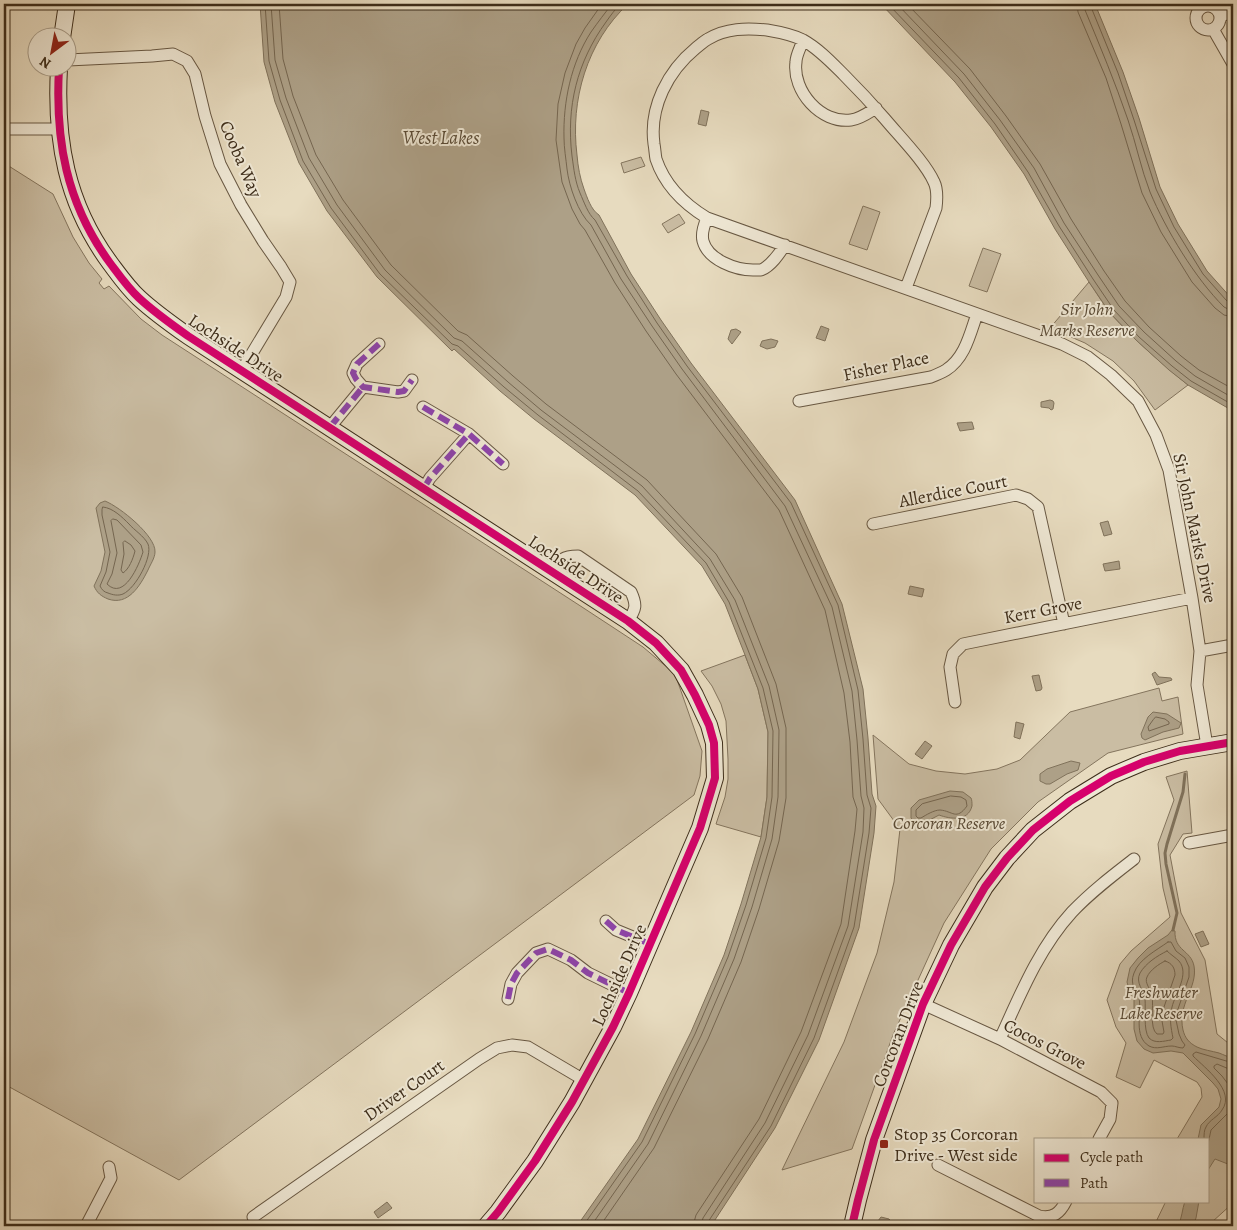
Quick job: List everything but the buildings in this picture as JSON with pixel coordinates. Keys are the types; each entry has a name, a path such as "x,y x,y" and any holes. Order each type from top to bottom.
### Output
{"street":[{"path":"63,28 67,4"},
{"path":"1214,5 1220,17 1219,24 1214,29 1204,29 1199,25 1196,16 1203,7 1214,5"},
{"path":"1220,17 1233,8"},
{"name":"Sir John Marks Drive","path":"906,288 936,208 935,183 922,164 876,108 826,57 803,40 778,32 750,28 728,31 708,38 690,53 675,68 663,88 656,109 652,134 656,158 666,180 681,199 693,209 707,218 1062,344 1088,357 1111,375 1138,401 1156,436 1169,470 1200,651 1197,685 1207,746"},
{"path":"1214,29 1233,64"},
{"path":"803,40 796,62 796,75 800,87 811,105 827,116 851,120 865,115 876,108"},
{"name":"Cooba Way","path":"78,60 173,54 187,61 195,74 204,116 220,164 262,241 282,267 290,282 286,298 242,370"},
{"name":"Lochside Drive","path":"58,78 59,129 64,162 73,195 82,217 101,251 138,297 188,336 628,621 656,642 681,670 695,694 709,725 714,743 715,778 700,828 629,993 613,1027 572,1102 535,1161 486,1226"},
{"path":"4,129 59,129"},
{"path":"707,218 703,230 703,241 715,258 731,267 760,270 775,259 784,245"},
{"name":"Fisher Place","path":"799,401 931,377 946,370 956,362 964,350 977,314"},
{"path":"379,344 356,364 354,373 356,379 363,387 398,392 404,391 412,380"},
{"path":"330,427 363,387"},
{"path":"423,407 469,434 503,464"},
{"path":"424,488 430,478 469,434"},
{"name":"Allerdice Court","path":"873,524 1016,495 1028,499 1038,507 1064,624"},
{"path":"553,571 560,560 568,556 578,556 632,592 635,600 634,611 628,621"},
{"name":"Kerr Grove","path":"955,702 950,668 953,654 963,644 1192,598"},
{"path":"1200,651 1233,645"},
{"name":"Corcoran Drive","path":"852,1226 874,1140 923,1004 952,946 985,887 1007,858 1033,830 1070,801 1111,776 1144,762 1180,751 1233,742"},
{"path":"1189,843 1233,835"},
{"path":"1000,1039 1033,967 1051,939 1072,912 1101,884 1134,859"},
{"name":"Lochside Drive","path":"606,921 616,930 650,944"},
{"name":"Lochside Drive","path":"508,999 511,984 517,973 536,953 548,949 571,960 588,973 629,993"},
{"name":"Cocos Grove","path":"923,1004 1000,1039 1101,1092 1112,1103 1110,1119 1100,1138"},
{"name":"Driver Court","path":"253,1217 471,1064 497,1048 512,1045 528,1047 584,1080"},
{"path":"938,1165 1039,1216 1052,1217 1066,1202"},
{"path":"86,1226 111,1178 109,1167"}],"green space":[{"path":"641,157 645,166 624,173 621,163"},
{"path":"4,163 53,194 73,237 89,263 102,279 99,283 104,289 109,286 141,319 162,335 643,647 675,674 702,751 700,776 694,795 179,1180 4,1084"},
{"path":"863,206 880,212 867,250 849,244"},
{"path":"679,214 685,223 668,233 662,224"},
{"path":"983,248 1001,254 987,292 969,286"},
{"name":"Sir John Marks Reserve","path":"1089,282 1120,324 1188,385 1155,410 1134,381 1113,361 1085,343 1050,328"},
{"path":"745,655 758,689 768,732 767,797 761,837 716,824 725,797 728,779 726,721 721,704 712,686 701,671"},
{"name":"Corcoran Reserve","path":"1159,688 1162,701 1178,697 1183,734 1108,753 1038,802 991,849 944,923 893,1035 852,1149 782,1170 844,1042 877,953 894,882 900,829 878,799 873,735 909,764 936,771 965,774 997,769 1020,760 1070,712"},
{"name":"Freshwater Lake Reserve","path":"1187,771 1192,833 1183,834 1170,855 1181,913 1205,960 1217,1034 1233,1047 1233,1203 1210,1226 1154,1226 1166,1202 1210,1202 1210,1138 1178,1138 1202,1097 1201,1088 1197,1082 1154,1060 1140,1088 1116,1077 1126,1043 1116,1027 1107,1000 1120,964 1131,951 1170,917 1163,888 1158,844 1174,800 1166,777"}],"water":[{"name":"West Lakes","path":"260,4 628,4 602,36 584,73 576,114 580,177 592,207 599,215 631,274 661,320 691,363 795,500 842,604 863,689 872,794 876,806 874,833 859,928 819,1040 775,1128 711,1226 577,1226 638,1139 691,1032 724,955 761,837 767,797 768,732 758,689 725,604 702,566 635,495 534,419 454,349 452,351 377,277 327,211 299,163 275,102 264,62"},
{"path":"881,4 1095,4 1123,72 1160,187 1178,224 1207,271 1233,300 1233,411 1188,385 1169,370 1110,313 1055,229 1024,174 991,127 955,82"},
{"path":"701,110 709,112 706,126 698,124"},
{"path":"821,326 829,329 825,341 816,338"},
{"path":"736,329 741,332 732,344 728,339 731,330"},
{"path":"771,339 778,341 775,347 767,349 760,346 762,341"},
{"path":"1050,400 1054,403 1053,409 1041,407 1041,402"},
{"path":"972,422 974,429 960,431 957,423"},
{"path":"105,501 119,509 144,530 154,545 154,557 141,582 132,593 122,600 106,598 94,586 101,571 105,552 96,508"},
{"path":"1108,521 1112,534 1104,536 1100,523"},
{"path":"1119,561 1120,569 1105,571 1103,564"},
{"path":"910,586 924,589 922,597 908,594"},
{"path":"1155,672 1159,677 1171,678 1172,680 1157,685 1152,674"},
{"path":"1039,675 1042,688 1036,691 1032,676"},
{"path":"1153,712 1167,714 1181,723 1179,728 1163,732 1145,740 1141,734 1148,717"},
{"path":"1016,722 1024,724 1020,739 1014,737"},
{"path":"925,741 932,746 922,759 915,754"},
{"path":"1071,761 1080,763 1078,770 1050,784 1040,781 1040,774 1047,769"},
{"path":"950,791 963,792 971,798 972,806 967,815 958,818 948,818 939,815 922,824 915,823 911,818 911,808 919,800"},
{"path":"1172,930 1175,931 1177,943 1190,957 1194,966 1193,982 1183,1012 1182,1021 1185,1035 1197,1047 1233,1059 1233,1166 1215,1159 1210,1167 1210,1138 1198,1138 1201,1125 1219,1107 1221,1099 1218,1089 1183,1053 1171,1051 1153,1053 1144,1049 1137,1041 1134,1029 1134,998 1130,993 1127,982 1130,968 1148,948 1168,935"},
{"path":"1203,931 1209,944 1201,947 1195,934"},
{"path":"387,1202 392,1208 378,1218 374,1212"},
{"path":"1185,1202 1199,1202 1193,1226 1178,1226"},
{"path":"881,1217 889,1219 893,1223 892,1226 879,1225 878,1221"}],"waterway":[{"path":"1173,930 1177,913 1165,853 1183,792 1185,774"}],"marked path":[{"path":"379,344 357,364 353,373 363,387 398,392 404,391 412,380"},
{"path":"330,427 363,387"},
{"path":"423,407 469,434 503,464"},
{"path":"424,488 430,478 469,434"},
{"path":"606,921 616,930 650,944"},
{"path":"508,999 511,984 517,973 536,953 548,949 571,960 588,973 629,993"}],"cycle path":[{"path":"59,78 59,120 62,146 73,194 95,240 110,263 135,294 188,336 628,621 656,643 681,670 709,725 714,743 715,778 700,828 629,993 613,1027 572,1102 535,1161 486,1226"},
{"path":"852,1226 874,1140 923,1004 951,945 985,887 1007,858 1033,830 1070,801 1111,776 1144,762 1180,751 1233,742"}],"place":[{"name":"Stop 35 Corcoran Drive - West side","path":"884,1144"}]}
